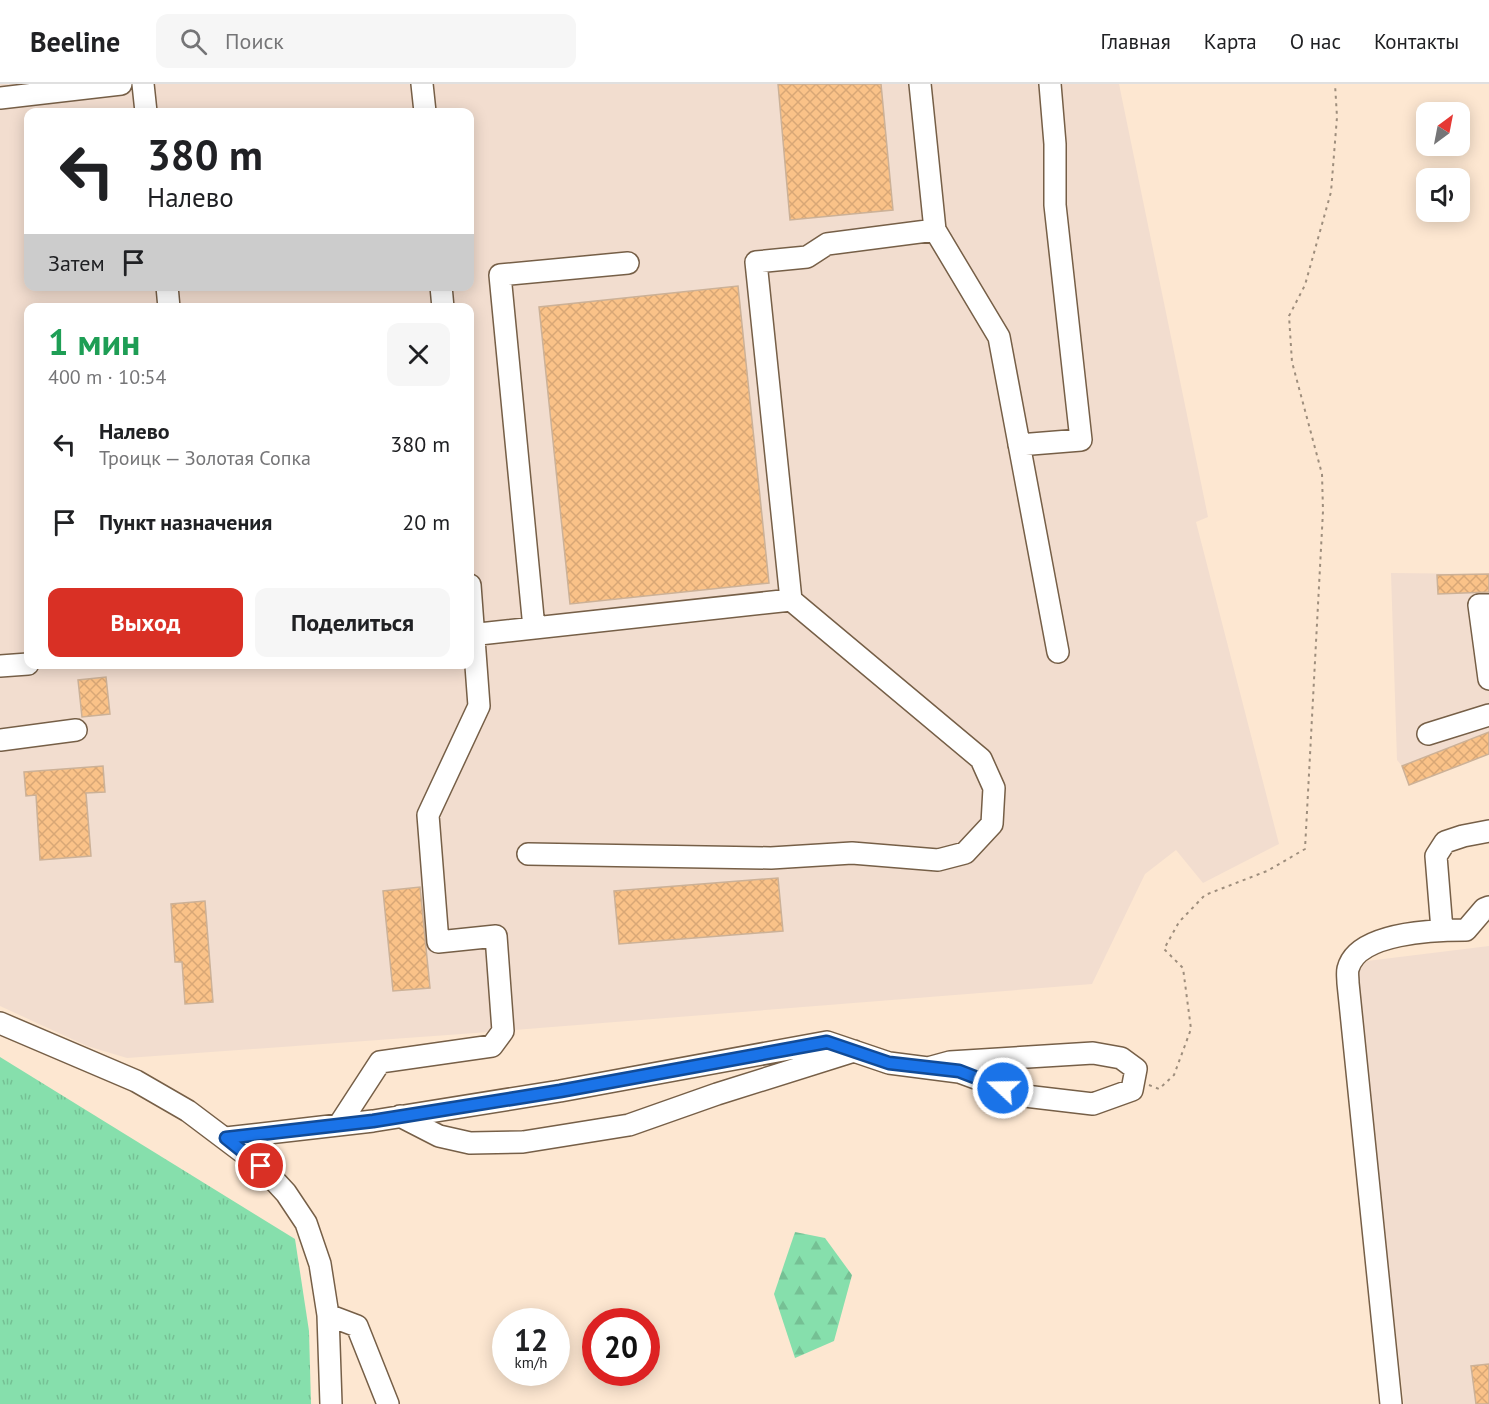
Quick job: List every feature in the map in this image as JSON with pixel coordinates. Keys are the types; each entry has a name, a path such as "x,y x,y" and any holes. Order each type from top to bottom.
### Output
{"street":[{"path":"0,98 121,84"},
{"path":"143,84 146,108"},
{"path":"422,84 425,108"},
{"path":"920,84 935,230 999,337 1058,652"},
{"path":"1019,445 1081,440 1055,205 1055,144 1050,84"},
{"path":"528,854 771,858 852,853 938,860 964,853 992,824 994,788 981,759 791,600 756,262 807,257 826,244 935,230"},
{"path":"534,628 500,275 628,263"},
{"path":"474,635 791,600"},
{"path":"1489,605 1479,605 1489,679"},
{"path":"339,1125 380,1062 492,1046 503,1031 496,936 438,942 428,815 479,706 474,655"},
{"path":"0,666 24,664"},
{"path":"1428,734 1489,715"},
{"path":"0,740 76,730"},
{"path":"1442,930 1436,856 1445,842 1489,831"},
{"path":"1466,930 1484,909 1489,908"},
{"path":"1391,1404 1348,967 1362,948 1389,937 1489,927"},
{"path":"0,1023 136,1081 188,1111 261,1166 286,1193 306,1223 320,1264 328,1315 332,1404"},
{"path":"226,1138 339,1125 560,1091 827,1042 889,1063 928,1068 959,1071 1025,1096 1093,1104 1132,1090 1136,1069 1121,1058 1093,1053 950,1062 928,1068"},
{"path":"400,1116 439,1136 470,1143 523,1142 629,1125 717,1094 854,1051"},
{"path":"328,1315 357,1326 388,1404"}],"path":[{"path":"1134,1080 1159,1089 1174,1075 1191,1029 1182,968 1164,949 1179,922 1205,895 1267,871 1305,849 1323,511 1322,474 1292,362 1288,316 1305,285 1331,192 1337,117 1335,84"}],"shaded area":[{"path":"0,84 1119,84 1208,517 1196,522 1279,844 1203,883 1176,850 1145,874 1092,984 503,1031 127,1058 87,1046 0,1006"},
{"path":"1391,573 1489,574 1489,754 1409,785 1402,766 1397,760"},
{"path":"1489,946 1489,1404 1404,1404 1355,975 1367,961"}],"green space":[{"path":"0,1057 295,1239 309,1331 311,1404 0,1404"},
{"path":"795,1232 825,1238 852,1275 834,1341 795,1358 774,1294"}],"building":[{"path":"778,84 881,84 893,210 790,220"},
{"path":"738,286 769,583 570,604 539,307"},
{"path":"1489,574 1489,592 1438,594 1437,575"},
{"path":"106,677 110,714 82,717 78,680"},
{"path":"1489,732 1489,754 1409,785 1402,766"},
{"path":"103,766 105,792 86,793 91,856 40,860 36,795 26,796 24,772"},
{"path":"778,878 783,931 619,944 614,891"},
{"path":"420,887 430,988 393,991 383,891"},
{"path":"205,901 213,1002 185,1004 182,962 175,962 171,904"},
{"path":"1489,1364 1489,1404 1476,1404 1471,1366"}],"route":[{"path":"261,1166 226,1138 373,1121 560,1091 827,1042 889,1063 959,1071 1003,1088"}]}
